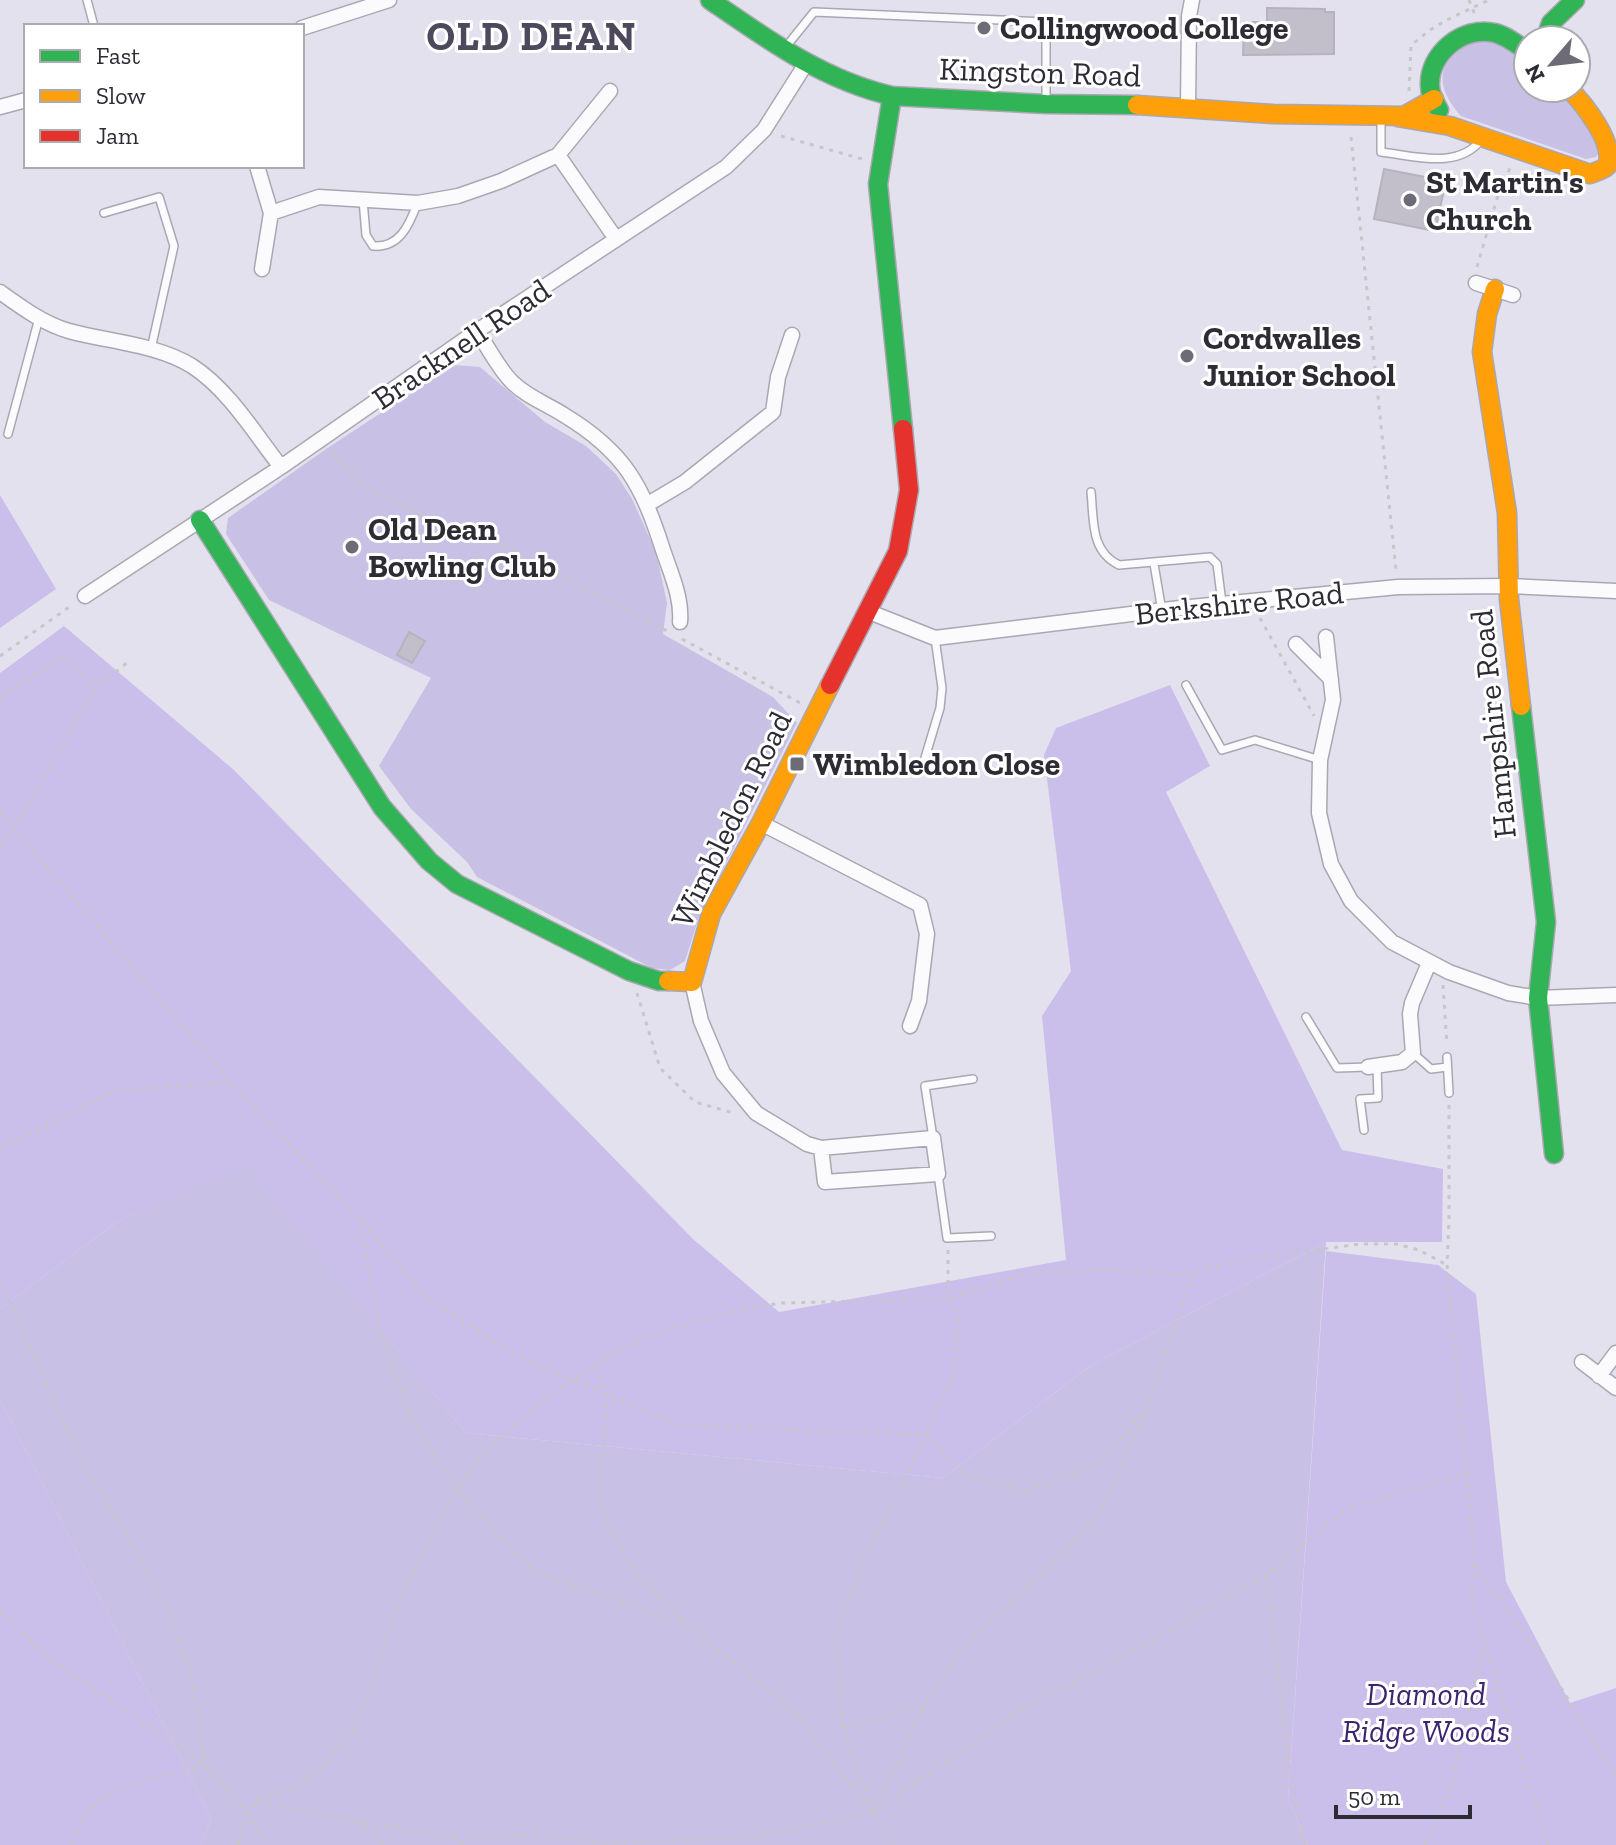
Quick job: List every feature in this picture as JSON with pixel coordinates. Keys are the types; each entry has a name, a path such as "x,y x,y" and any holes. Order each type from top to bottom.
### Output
{"street":[{"path":"304,27 389,0"},
{"name":"Kingston Road","path":"710,0 807,62 868,92 892,96 1387,116 1404,116 1434,99"},
{"path":"1188,109 1189,16 1192,0"},
{"path":"1555,24 1575,0"},
{"path":"1450,126 1430,87 1432,68 1441,51 1470,34 1482,32 1494,33 1512,43"},
{"path":"1506,39 1512,37"},
{"name":"Bracknell Road","path":"85,596 726,167 764,130 807,62"},
{"path":"271,213 319,197 418,203 473,191 558,155 610,91"},
{"name":"Wimbledon Road","path":"692,982 711,914 761,823 898,551 909,490 878,184 892,96"},
{"path":"0,107 24,101"},
{"path":"1583,104 1614,142 1609,173"},
{"name":"Kingston Road","path":"1387,116 1450,126 1590,174 1609,173"},
{"path":"558,155 616,239"},
{"path":"258,168 271,213 262,269"},
{"name":"Hampshire Road","path":"1476,283 1504,292 1487,314 1482,352 1507,513 1508,586 1546,922 1538,998 1554,1154"},
{"path":"0,292 39,318 65,330 151,349 192,366 225,395 281,467"},
{"path":"477,331 511,381 600,439 631,472 648,504 681,604 680,622"},
{"path":"648,504 685,482 773,412 778,377 792,335"},
{"path":"200,520 382,807 429,861 457,884 629,971 659,981 692,982 701,1021 723,1073 756,1113 807,1144 821,1148 933,1138 938,1174 825,1182 821,1148"},
{"name":"Berkshire Road","path":"867,611 935,638 1398,587 1508,586 1616,591"},
{"path":"1326,637 1333,700 1320,760 1319,813 1331,864 1351,901 1392,942 1449,972 1508,993 1538,998 1616,995"},
{"path":"1296,644 1331,679"},
{"path":"761,823 920,905 927,934 919,1001 910,1026"},
{"path":"1372,1067 1402,1062 1413,1053 1410,1014 1429,963"},
{"path":"1599,1376 1616,1353"},
{"path":"1582,1362 1616,1388"}],"lane":[{"path":"87,0 93,24"},
{"path":"785,48 814,12 1046,22 1046,104"},
{"path":"1387,116 1381,152 1432,158 1462,157 1473,151 1483,137"},
{"path":"104,213 159,197 174,246 151,349"},
{"path":"363,198 366,235 373,246 382,247 396,241 409,226 418,203"},
{"path":"8,434 39,318"},
{"path":"1091,492 1097,546 1101,553 1119,565 1215,558 1222,605"},
{"path":"1154,564 1162,611"},
{"path":"921,771 940,708 942,688 935,638"},
{"path":"1186,685 1222,750 1255,740 1320,760"},
{"path":"1306,1017 1337,1068 1372,1067 1378,1098 1360,1099 1364,1130"},
{"path":"1413,1053 1431,1069 1447,1067"},
{"path":"1447,1057 1449,1093"},
{"path":"933,1138 925,1086 973,1079"},
{"path":"938,1174 947,1238 991,1236"}],"path":[{"path":"1409,96 1411,46 1446,19 1489,0"},
{"path":"764,130 881,164"},
{"path":"1351,137 1398,587"},
{"path":"1476,283 1477,266 1498,195 1517,150"},
{"path":"323,438 359,482 428,519 494,542 668,631"},
{"path":"0,656 60,614"},
{"path":"1259,616 1325,737"},
{"path":"680,622 681,638 816,711"},
{"path":"0,697 62,656 97,687"},
{"path":"0,846 15,827 97,687 128,662"},
{"path":"0,811 230,1082 360,1219 425,1296 513,1354 679,1425 927,1435 966,1476 1028,1491 1101,1462 1147,1409"},
{"path":"629,971 660,1068 695,1102 727,1113 756,1113"},
{"path":"1447,1057 1443,982 1449,972"},
{"path":"0,1148 116,1091 230,1082"},
{"path":"1449,1093 1447,1265 1474,1565 1471,1599 1549,1845"},
{"path":"360,1219 379,1328 411,1417 456,1490 535,1572 688,1627"},
{"path":"873,1813 843,1728 836,1634 862,1563 927,1435 954,1373 958,1319 948,1299 947,1238"},
{"path":"238,1845 247,1813 257,1801 302,1784 322,1769 353,1729 371,1687 394,1613 456,1490 483,1454 546,1398 621,1348 668,1329 750,1308 781,1303 948,1299 1021,1275 1116,1269 1171,1275 1193,1273 1243,1260 1360,1244 1396,1244 1419,1250 1447,1265"},
{"path":"873,1813 924,1706 962,1647 1046,1570 1102,1509 1147,1409 1193,1273"},
{"path":"0,1281 80,1456 166,1604 191,1675 206,1765"},
{"path":"596,1364 605,1395 600,1497 604,1517 618,1546 657,1597 688,1627 752,1675 802,1720 894,1845"},
{"path":"257,1801 447,1836 551,1835 602,1843 755,1837 873,1813 1028,1705 1123,1657 1266,1575 1347,1508 1467,1474"},
{"path":"1474,1565 1545,1662 1616,1776"},
{"path":"1266,1575 1293,1792 1306,1845"},
{"path":"0,1611 49,1658 206,1765 247,1813 266,1845"},
{"path":"1425,1845 1451,1787 1484,1642"},
{"path":"843,1728 924,1706"},
{"path":"72,1845 86,1814 111,1796 163,1774 206,1765"},
{"path":"357,1821 385,1845"},
{"path":"447,1836 465,1845"}],"shaded area":[{"path":"1483,39 1502,42 1512,49 1512,104 1568,104 1599,141 1600,150 1596,157 1586,159 1461,116 1445,91 1443,80 1449,60 1468,45"},
{"path":"454,365 480,367 545,422 586,446 616,474 632,499 656,552 667,603 663,634 773,697 797,723 699,917 685,961 670,970 652,968 477,877 467,862 411,809 379,766 431,678 269,600 226,534 228,518"},
{"path":"245,1163 466,1433 943,1478 1090,1366 1326,1242 1288,1799 1308,1845 201,1845 211,1819 0,1399 0,1309 117,1222"}],"green space":[{"path":"0,495 56,589 0,628"},
{"path":"64,626 234,770 693,1239 779,1312 1066,1260 1042,1016 1071,971 1044,755 1056,728 1170,685 1210,766 1166,792 1342,1150 1443,1169 1442,1242 1326,1242 1090,1366 943,1478 466,1433 245,1164 117,1222 0,1309 0,673"},
{"name":"Diamond Ridge Woods","path":"1326,1251 1438,1265 1476,1294 1506,1582 1570,1703 1616,1688 1616,1845 1308,1845 1288,1799"},
{"path":"0,1399 211,1819 201,1845 0,1845"}],"building":[{"path":"1267,8 1325,9 1325,12 1334,12 1334,54 1243,55 1244,22 1267,22"},
{"name":"St Martin's Church","path":"1384,169 1446,181 1435,231 1374,219"},
{"path":"409,632 425,641 412,663 397,655"}],"traffic: fast":[{"path":"710,0 775,44 819,69 892,96 1137,105"},
{"path":"1551,24 1575,0"},
{"path":"1439,110 1431,92 1431,74 1441,53 1450,44 1471,33 1483,32 1495,33 1512,41"},
{"path":"892,96 878,184 903,429"},
{"path":"200,520 382,807 429,861 457,884 629,971 668,981"},
{"path":"1521,706 1546,922 1538,998 1554,1154"}],"traffic: slow":[{"path":"1137,105 1273,114 1404,116 1434,99"},
{"path":"1397,117 1450,126 1590,174 1607,166 1609,157 1603,135 1583,104"},
{"path":"1495,289 1487,314 1482,352 1507,513 1509,599 1521,706"},
{"path":"668,981 692,982 711,914 761,823 830,685"}],"traffic: jam":[{"path":"830,685 898,551 909,490 903,429"}],"place":[{"name":"Collingwood College","path":"984,28"},
{"name":"St Martin's Church","path":"1410,200"},
{"name":"Cordwalles Junior School","path":"1187,356"},
{"name":"Old Dean Bowling Club","path":"352,547"},
{"name":"Wimbledon Close","path":"797,764"}],"district":[{"name":"OLD DEAN","path":"532,36"}]}
